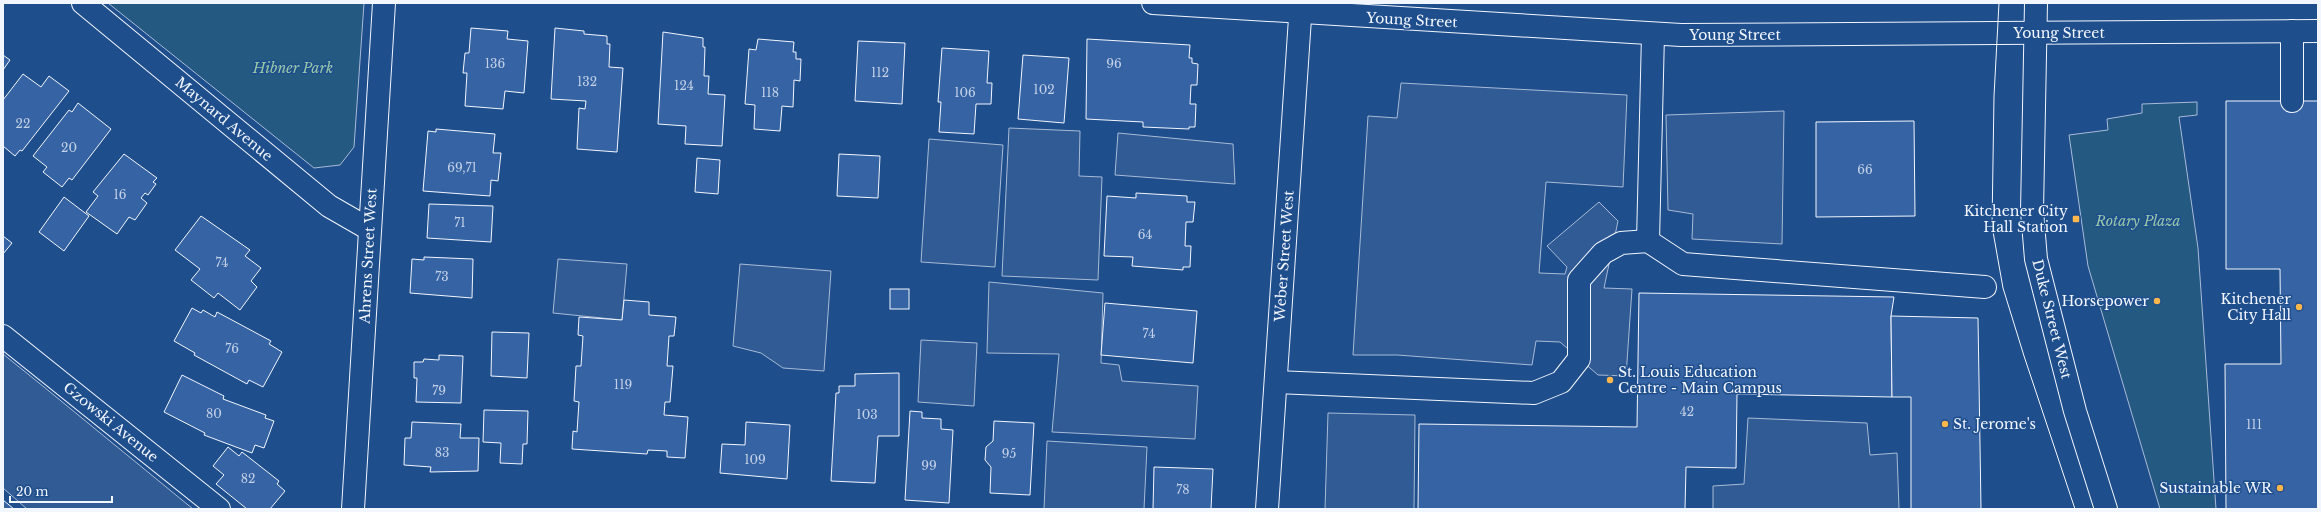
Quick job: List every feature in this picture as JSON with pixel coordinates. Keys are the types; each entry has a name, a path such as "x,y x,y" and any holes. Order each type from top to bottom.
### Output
{"street":[{"name":"Maynard Avenue","path":"83,3 329,206 369,229"},
{"name":"Ahrens Street West","path":"353,509 384,3"},
{"name":"Young Street","path":"1153,3 1301,8 1653,34 2036,34 2318,31"},
{"name":"Duke Street West","path":"2036,3 2032,211 2036,259 2075,411 2106,509"},
{"name":"Weber Street West","path":"1267,509 1301,8"},
{"path":"2292,31 2292,101"},
{"path":"1648,242 1653,34"},
{"path":"1276,382 1534,393 1561,382 1579,359 1578,280 1603,253 1621,243 1648,242 1683,264 1985,287"},
{"name":"Gzowski Avenue","path":"3,336 219,509"}],"green space":[{"name":"Hibner Park","path":"108,3 364,3 354,147 340,165 314,168"},
{"name":"Rotary Plaza","path":"2197,102 2197,115 2179,117 2198,248 2216,509 2160,509 2088,266 2069,135 2108,130 2107,119 2142,113 2142,104"}],"shaded area":[{"path":"1401,83 1627,95 1623,187 1546,182 1539,273 1565,274 1567,267 1547,246 1599,202 1618,221 1604,288 1632,289 1626,376 1598,375 1560,342 1536,341 1532,365 1397,355 1353,355 1368,116 1397,118"},
{"path":"1784,111 1782,244 1692,239 1693,214 1668,210 1666,115"},
{"path":"1009,128 1080,131 1079,176 1102,177 1098,280 1002,276"},
{"path":"1118,133 1233,144 1235,184 1115,175"},
{"path":"929,139 1003,145 995,267 921,262"},
{"path":"558,259 627,264 622,320 553,313"},
{"path":"740,264 831,271 824,371 783,368 761,353 733,346"},
{"path":"989,282 1103,293 1101,363 1119,365 1122,381 1198,386 1195,439 1052,432 1059,354 987,353"},
{"path":"921,340 977,343 974,406 918,402"},
{"path":"3,354 193,509 27,509 3,488"},
{"path":"1328,413 1415,415 1414,509 1325,509"},
{"path":"1748,418 1867,423 1870,455 1897,453 1899,509 1713,509 1713,486 1744,484"},
{"path":"1047,441 1147,447 1144,509 1044,509"}],"building":[{"path":"471,28 508,31 507,39 528,41 524,93 505,91 503,109 465,106 467,73 463,73 465,53 469,53"},
{"path":"555,28 584,31 584,34 607,36 607,44 610,44 609,67 623,68 617,152 577,149 579,108 585,109 586,101 551,99"},
{"path":"663,32 703,38 703,47 705,47 704,76 709,76 708,94 725,95 722,146 685,144 686,126 658,124"},
{"path":"758,39 794,42 793,52 796,52 796,59 801,59 800,81 794,80 793,107 782,106 780,131 754,129 755,105 745,104 749,49 756,50"},
{"path":"1087,39 1190,45 1189,58 1192,58 1192,63 1198,64 1197,85 1191,85 1190,104 1196,104 1195,127 1189,127 1189,129 1143,127 1143,122 1086,119"},
{"path":"858,41 905,43 902,104 855,101"},
{"path":"942,48 989,51 987,83 992,83 991,104 976,104 974,134 939,132 941,102 938,102"},
{"path":"3,55 10,60 3,70"},
{"path":"1023,55 1069,58 1064,123 1018,119"},
{"path":"23,74 41,87 49,76 69,91 22,151 20,150 15,156 3,146 3,100"},
{"name":"Kitchener City Hall","path":"2226,101 2318,101 2318,509 2226,509 2225,364 2281,364 2280,269 2226,269"},
{"path":"78,103 111,129 72,180 69,178 62,187 43,172 47,167 33,156 69,110 72,112"},
{"path":"1914,121 1915,216 1816,217 1816,122"},
{"path":"436,129 495,134 493,153 501,153 498,181 491,180 490,196 423,191 428,131 436,132"},
{"path":"124,154 157,178 153,182 156,184 148,195 145,193 141,198 147,203 135,220 129,217 117,234 86,212 98,196 93,192"},
{"path":"839,154 880,156 878,198 837,196"},
{"path":"697,158 720,160 718,194 695,192"},
{"path":"1136,193 1187,196 1187,202 1195,202 1193,222 1186,222 1185,246 1191,246 1190,267 1183,267 1183,270 1132,266 1133,257 1104,256 1107,196 1136,198"},
{"path":"64,197 89,216 64,251 39,232"},
{"path":"429,204 493,206 491,242 427,238"},
{"path":"201,216 250,250 245,256 261,268 251,281 257,287 240,310 218,293 214,298 191,280 200,269 175,250"},
{"path":"3,236 12,243 3,254"},
{"path":"424,257 473,259 472,298 410,293 412,259 424,260"},
{"path":"890,289 909,289 909,309 890,309"},
{"path":"1639,293 1894,297 1891,316 1892,397 1737,394 1736,468 1686,467 1685,509 1418,509 1419,424 1637,427"},
{"path":"624,300 649,302 649,315 676,317 674,336 669,336 667,366 673,366 670,402 665,402 664,415 688,417 685,458 667,457 667,451 648,450 647,454 572,449 573,431 577,432 579,402 574,401 576,366 581,366 583,336 578,335 579,317 622,320"},
{"path":"1105,303 1197,311 1193,363 1101,355"},
{"path":"192,308 201,313 203,310 215,317 217,312 271,341 269,344 282,352 263,387 249,380 247,384 194,355 195,353 174,341"},
{"name":"St. Jerome's","path":"1891,316 1978,318 1981,509 1911,509 1911,397 1892,397"},
{"path":"492,332 529,333 527,378 491,376"},
{"path":"439,355 463,356 461,403 416,402 417,378 414,378 414,362 423,362 424,359 439,360"},
{"path":"899,373 899,436 878,436 875,483 831,481 836,393 839,393 839,386 855,386 855,374"},
{"path":"182,375 224,396 223,399 266,415 265,418 274,421 264,448 255,445 252,453 204,435 205,433 164,412"},
{"path":"484,410 528,411 527,444 523,444 522,464 500,463 501,443 483,442"},
{"path":"910,411 922,412 922,418 941,419 941,429 953,430 949,503 905,500"},
{"path":"994,421 1034,423 1030,495 990,493 991,467 985,460 986,447 993,441"},
{"path":"412,422 461,424 460,438 479,438 478,471 430,472 431,467 404,465 405,438 411,438"},
{"path":"746,422 790,425 787,479 720,473 722,444 745,445"},
{"path":"228,447 239,456 242,452 279,481 277,484 285,491 270,509 247,509 216,484 224,475 213,466"},
{"path":"1154,467 1213,469 1211,509 1153,509"},
{"path":"3,500 14,509 3,509"}],"tram line":[{"path":"1999,3 1994,96 1992,226 2003,288 2075,509"}],"place":[{"name":"Kitchener City Hall Station","path":"2076,219"},
{"name":"Horsepower","path":"2157,301"},
{"name":"Kitchener City Hall","path":"2299,307"},
{"name":"St. Louis Education Centre - Main Campus","path":"1610,380"},
{"name":"St. Jerome's","path":"1945,424"},
{"name":"Sustainable WR","path":"2280,488"}]}
